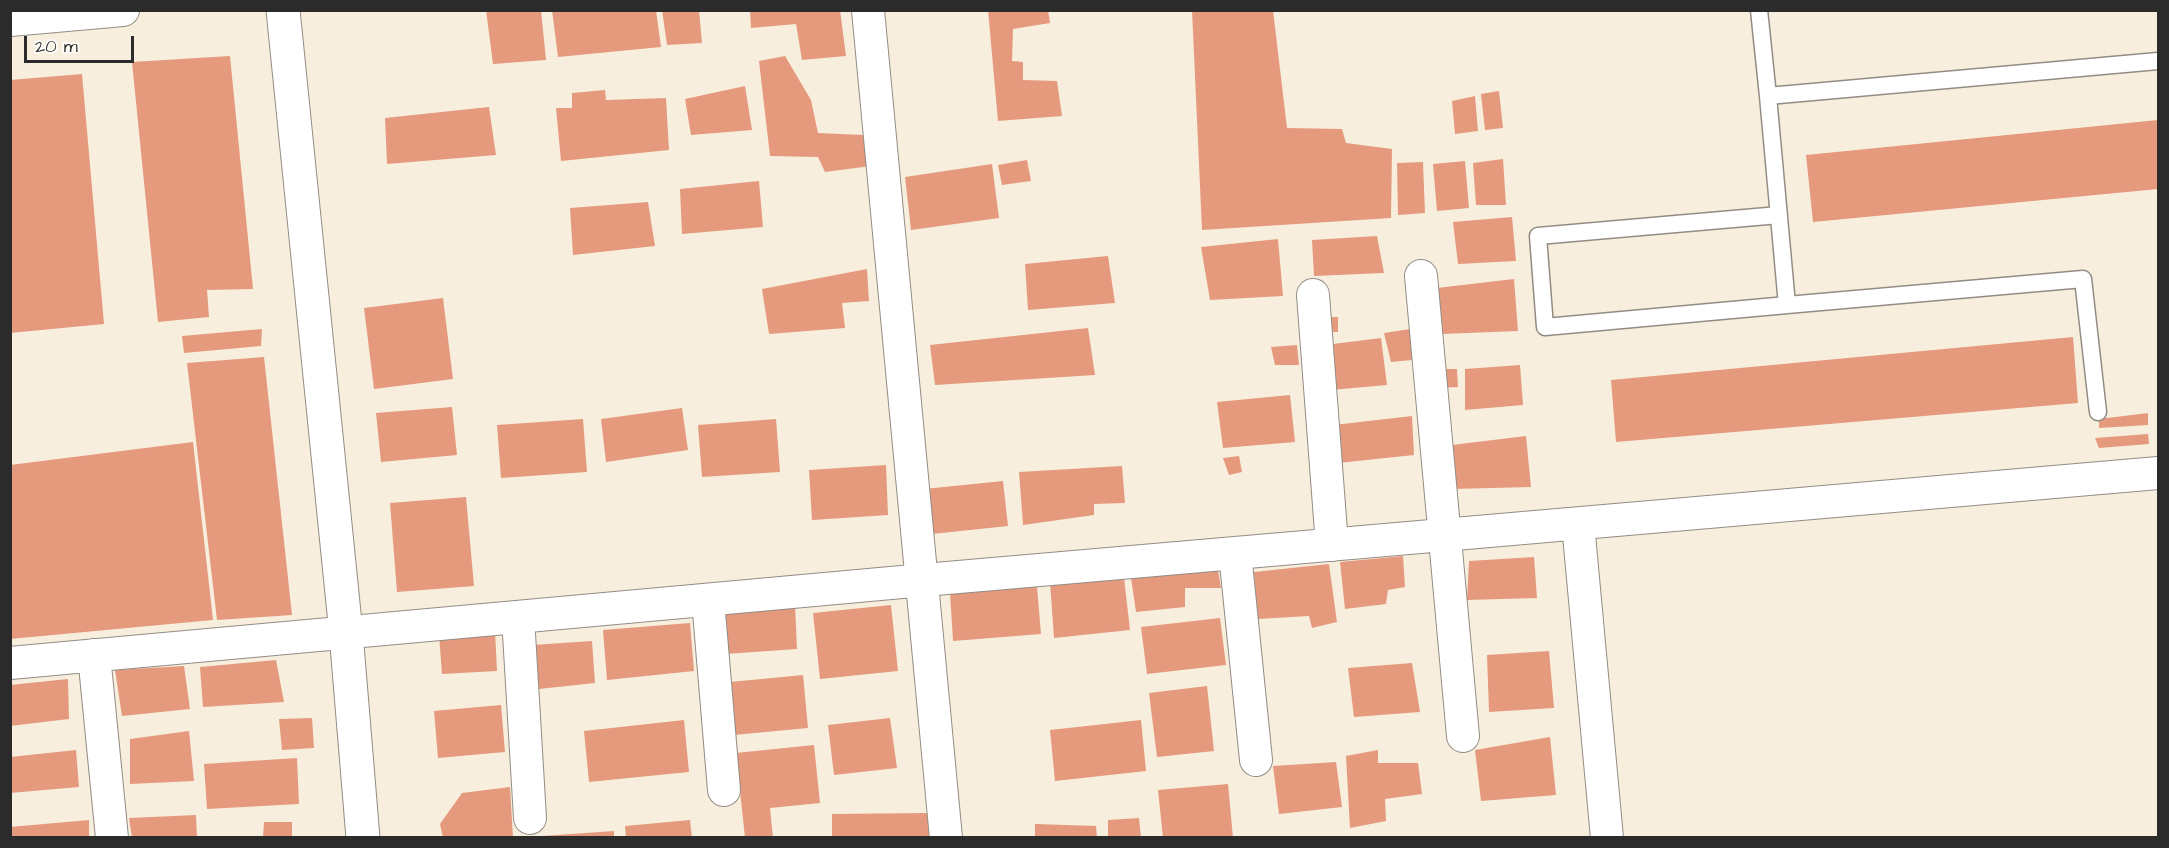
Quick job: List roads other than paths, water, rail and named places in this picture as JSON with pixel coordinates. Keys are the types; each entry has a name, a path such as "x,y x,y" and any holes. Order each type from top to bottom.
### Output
{"street":[{"path":"10,20 123,10"},
{"path":"284,10 346,633 363,837"},
{"path":"868,10 924,580 946,837"},
{"path":"1421,276 1463,736"},
{"path":"1313,295 1332,545"},
{"path":"10,663 924,580 2158,473"},
{"path":"1578,524 1607,837"},
{"path":"1235,553 1256,760"},
{"path":"708,600 724,790"},
{"path":"518,617 530,818"},
{"path":"94,655 112,837"}],"lane":[{"path":"1759,10 1787,305"},
{"path":"1768,96 2158,61"},
{"path":"1779,215 1538,236 1545,327 2083,279 2098,412"}]}
